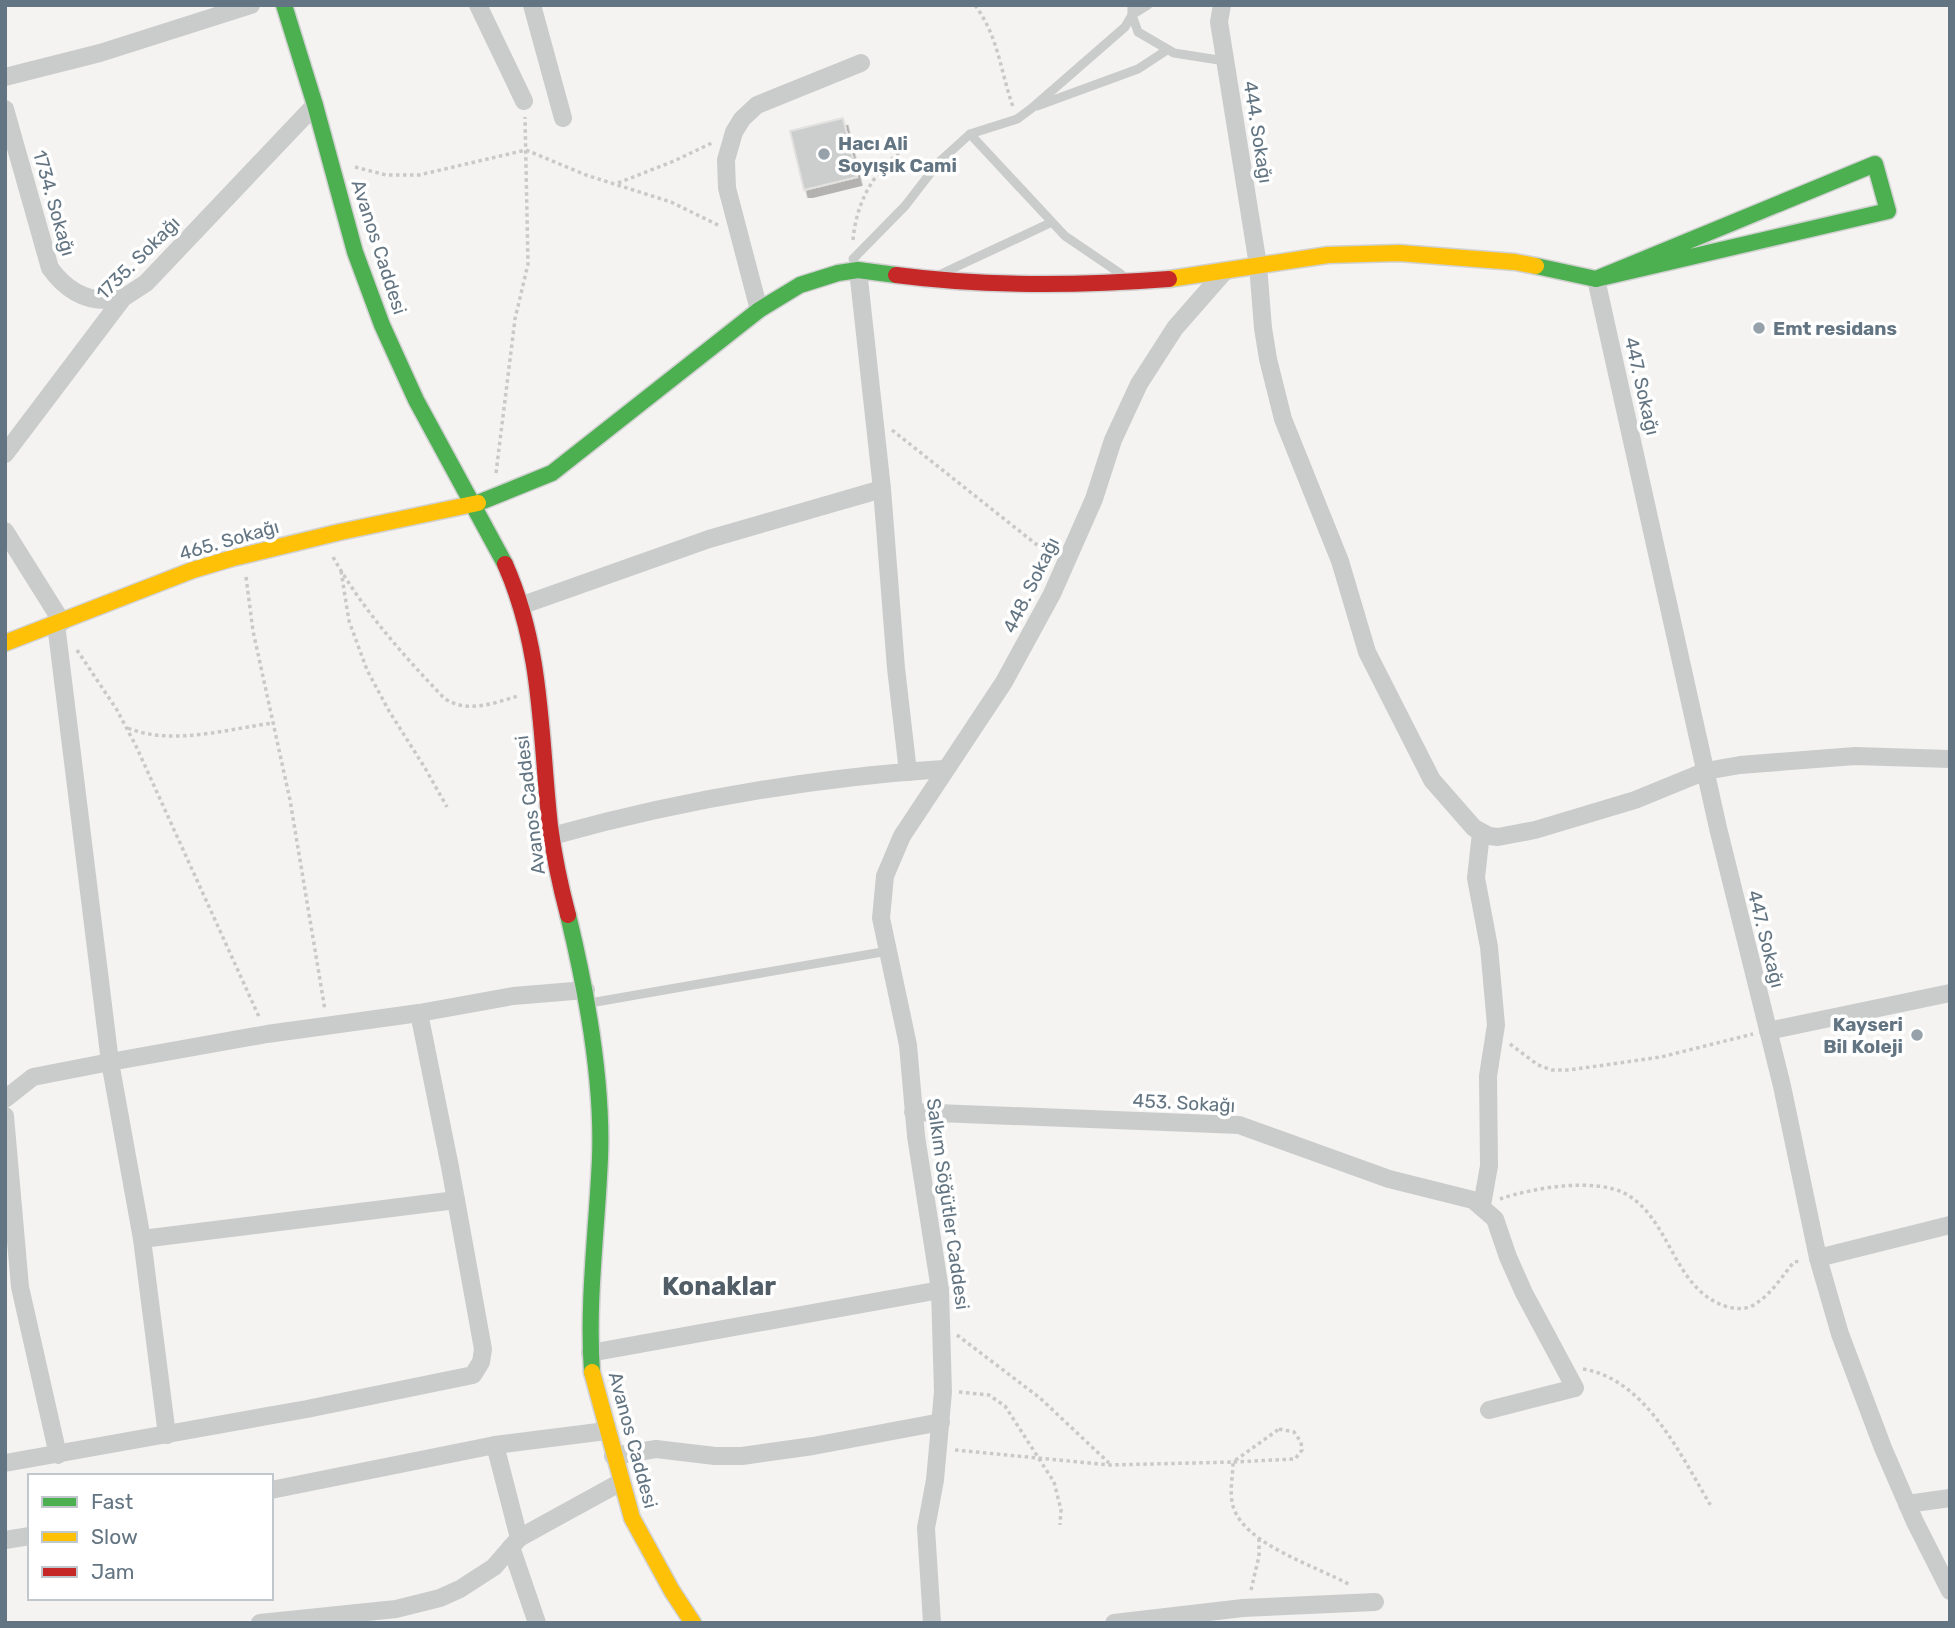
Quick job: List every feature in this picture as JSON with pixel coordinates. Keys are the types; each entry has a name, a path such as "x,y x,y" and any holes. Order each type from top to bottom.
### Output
{"street":[{"path":"5,76 111,50 251,5"},
{"name":"Avanos Caddesi","path":"284,5 315,104 355,252 382,325 416,400 497,547 520,606 535,663 556,867 587,997 600,1127 589,1327 593,1381 613,1456 638,1530 692,1623"},
{"path":"478,5 524,101"},
{"path":"532,5 563,118"},
{"name":"444. Sokağı","path":"1222,5 1219,22 1258,265 1263,328 1275,390 1294,447 1340,561 1367,652 1432,780 1481,833"},
{"path":"759,310 725,174 734,132 741,119 757,105 861,63"},
{"name":"1735. Sokağı","path":"5,454 122,298 146,283 315,104"},
{"name":"1734. Sokağı","path":"5,109 50,268 66,287 77,294 101,301 122,298"},
{"path":"1875,164 1888,211 1596,279 1622,269 1875,164"},
{"name":"465. Sokağı","path":"5,643 193,570 340,532 474,506 552,473 759,310 800,285 856,265 929,279 1041,286 1138,282 1224,272 1328,255 1424,254 1515,262 1596,279"},
{"path":"856,265 882,489 896,668 908,772"},
{"name":"448. Sokağı","path":"881,918 882,890 889,862 902,835 1010,671 1065,566 1094,499 1113,440 1139,384 1175,328 1224,272"},
{"name":"447. Sokağı","path":"1596,279 1818,1258 1849,1360 1907,1504 1950,1591"},
{"path":"520,606 709,539 882,489"},
{"path":"5,531 59,623 110,1062 142,1239 167,1435"},
{"path":"1489,1410 1576,1388 1524,1293 1495,1219 1482,1205 1489,1166 1488,1076 1496,1025 1489,947 1476,878 1481,833 1498,837 1562,823 1635,800 1706,771 1810,758 1866,756 1950,759"},
{"path":"552,836 712,797 826,779 944,769"},
{"name":"Salkım Söğütler Caddesi","path":"881,918 908,1045 914,1112 943,1325 941,1422 926,1528 932,1623"},
{"path":"1768,1031 1950,993"},
{"path":"5,1099 33,1077 267,1034 419,1013 513,996 587,997"},
{"path":"5,1464 307,1409 473,1375 481,1362 482,1349 419,1013"},
{"name":"453. Sokağı","path":"914,1112 1239,1125 1389,1179 1463,1196 1482,1205"},
{"path":"5,1116 20,1287 58,1455"},
{"path":"142,1239 456,1200"},
{"path":"1818,1258 1950,1225"},
{"path":"590,1353 940,1290"},
{"path":"613,1456 656,1449 715,1456 742,1456 802,1448 941,1422"},
{"path":"273,1490 495,1445 606,1431"},
{"path":"495,1445 515,1543 537,1623"},
{"path":"260,1623 396,1609 440,1598 478,1579 494,1567 515,1543 621,1482"},
{"path":"1907,1504 1950,1498"},
{"path":"5,1540 28,1536"},
{"path":"1114,1623 1243,1608 1375,1602"}],"lane":[{"path":"1132,10 1148,5"},
{"path":"1132,10 1138,32 1167,50 1196,59 1225,61"},
{"path":"856,265 939,162 970,134 1017,119 1032,108 1125,27 1132,10"},
{"path":"1032,108 1138,69 1167,50"},
{"path":"970,134 1050,223 1083,250 1138,282"},
{"path":"929,279 1050,223"},
{"path":"587,997 888,951"}],"path":[{"path":"975,5 996,44 1004,82 1017,119"},
{"path":"493,498 515,319 528,264 524,101"},
{"path":"616,183 674,161 734,132"},
{"path":"329,153 356,168 403,176 419,175 526,150 586,175 687,209 723,228 741,242"},
{"path":"856,265 856,218 865,193 879,171 899,153"},
{"path":"874,416 1065,566"},
{"path":"244,555 253,631 290,800 328,1026"},
{"path":"447,807 367,670 349,621 340,569 392,643 451,703 476,706 519,696 539,688"},
{"path":"59,623 98,680 154,782 267,1034"},
{"path":"126,727 148,735 170,737 273,723"},
{"path":"1496,1025 1504,1038 1525,1058 1560,1071 1661,1056 1768,1031"},
{"path":"1482,1205 1516,1194 1555,1187 1584,1186 1616,1190 1634,1199 1650,1218 1694,1287 1713,1301 1732,1308 1742,1309 1759,1302 1794,1262 1818,1258"},
{"path":"943,1325 1040,1398 1111,1465"},
{"path":"1564,1368 1602,1374 1628,1388 1670,1439 1711,1506"},
{"path":"943,1392 989,1395 1006,1406 1054,1482 1061,1510 1060,1525"},
{"path":"938,1449 1111,1465 1291,1461 1298,1457 1302,1446 1294,1432 1279,1429 1233,1462"},
{"path":"1233,1462 1231,1497 1234,1509 1246,1528 1275,1548 1339,1579 1375,1602"},
{"path":"1243,1608 1256,1574 1259,1537"}],"building":[{"name":"Hacı Ali Soyışık Cami","path":"843,118 857,177 804,190 790,131"}],"traffic: fast":[{"path":"284,5 315,105 355,252 382,325 416,400 505,564"},
{"path":"1536,266 1596,279 1888,211 1875,164 1596,279"},
{"path":"478,503 552,473 759,310 800,285 838,273 858,270 896,275"},
{"path":"568,915 587,1004 599,1098 600,1158 592,1292 592,1372"}],"traffic: slow":[{"path":"1169,279 1328,255 1399,253 1536,266"},
{"path":"5,643 193,570 233,558 478,503"},
{"path":"592,1372 632,1518 693,1623"}],"traffic: jam":[{"path":"896,275 964,282 1032,284 1169,279"},
{"path":"505,564 527,628 533,661 550,826 568,915"}],"place":[{"name":"Hacı Ali Soyışık Cami","path":"824,154"},
{"name":"Emt residans","path":"1759,328"},
{"name":"Kayseri Bil Koleji","path":"1917,1035"}],"district":[{"name":"Konaklar","path":"719,1286"}]}
